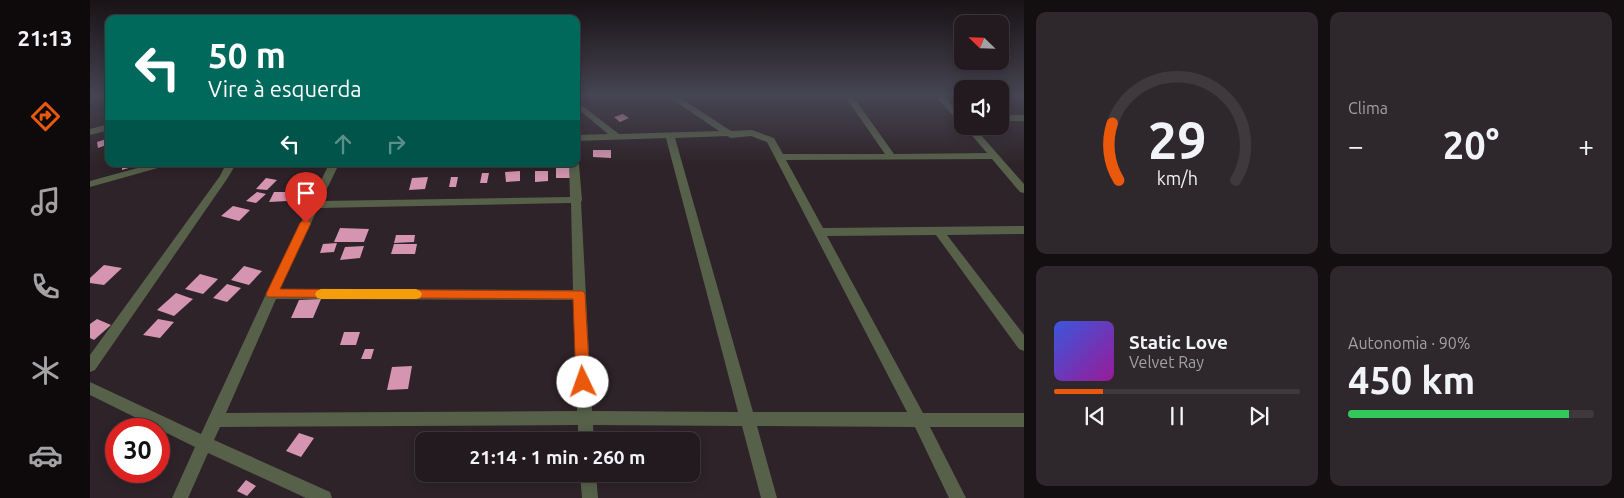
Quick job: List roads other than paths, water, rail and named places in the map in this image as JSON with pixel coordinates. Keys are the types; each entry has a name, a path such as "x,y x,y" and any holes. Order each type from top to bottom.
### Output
{"street":[{"path":"595,118 618,138"},
{"path":"705,118 731,135"},
{"path":"864,118 892,157"},
{"path":"90,132 105,129"},
{"path":"580,138 670,137 752,133 771,140 919,420 958,498"},
{"path":"976,135 1024,190"},
{"path":"670,137 769,498"},
{"path":"779,158 993,156"},
{"path":"90,184 151,167"},
{"path":"92,362 229,167"},
{"path":"180,498 272,294 333,167"},
{"path":"574,167 586,432"},
{"path":"314,205 577,200"},
{"path":"938,230 1024,345"},
{"path":"819,232 1024,230"},
{"path":"272,294 579,294"},
{"path":"90,388 324,498"},
{"path":"214,420 585,418 1024,420"},
{"path":"589,482 590,498"}]}
